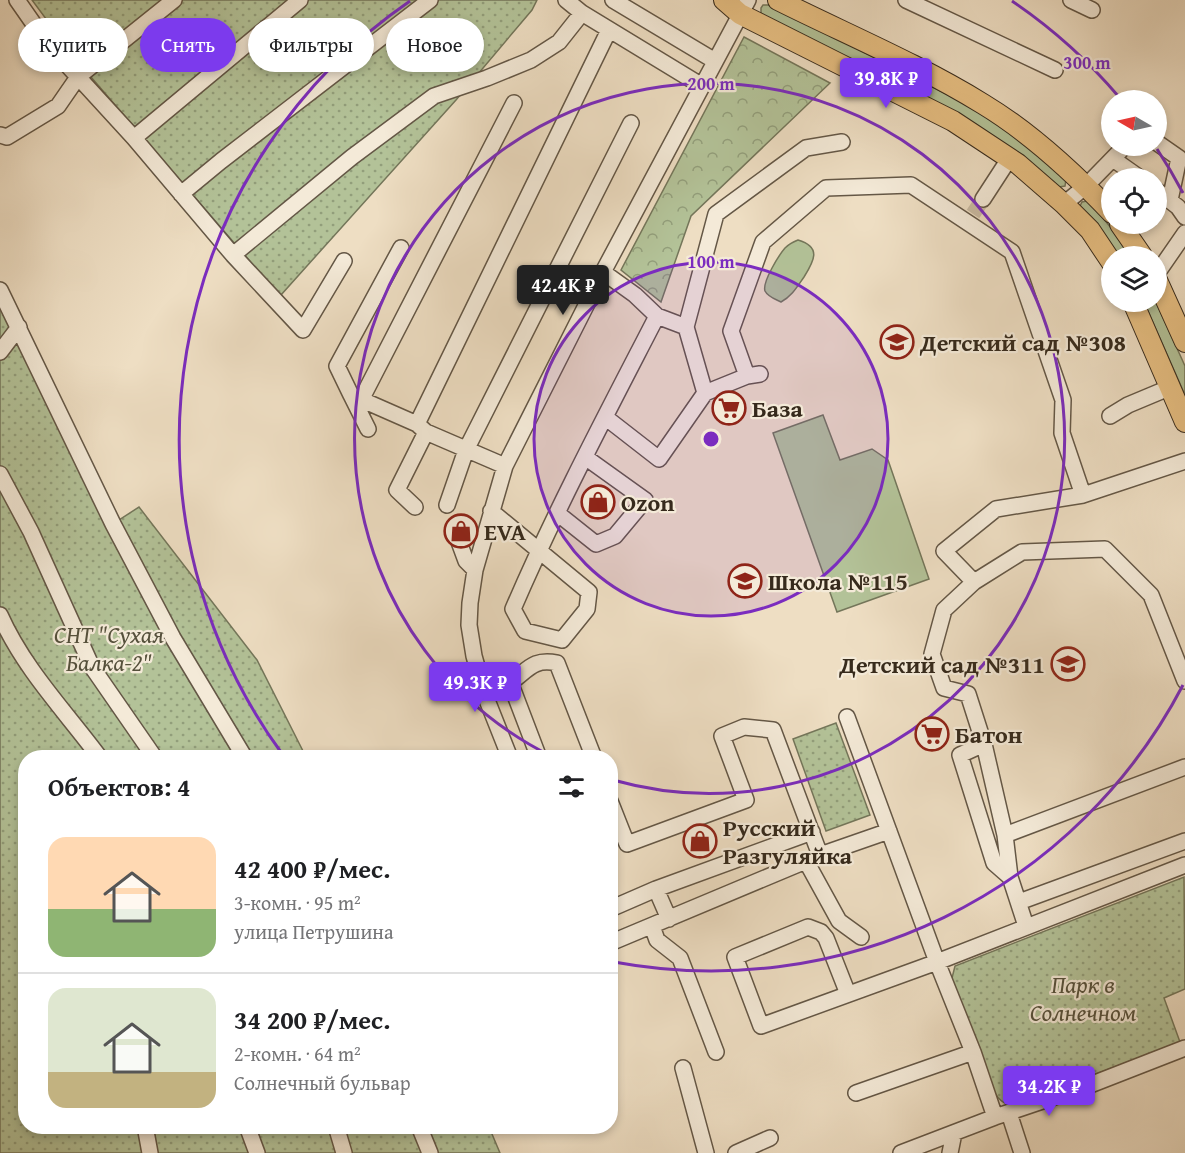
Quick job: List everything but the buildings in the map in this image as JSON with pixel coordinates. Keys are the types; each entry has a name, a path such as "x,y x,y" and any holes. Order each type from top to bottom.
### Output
{"main road":[{"path":"724,0 744,7 953,121 1009,159 1064,204 1089,230 1101,247"},
{"path":"778,0 918,69 983,104 1040,145 1101,202"},
{"path":"1167,301 1185,342"},
{"path":"1137,312 1185,422"}],"street":[{"path":"17,0 47,43 134,138 233,255 303,330 344,261"},
{"path":"0,135 7,138 58,106 78,77 174,0"},
{"path":"134,138 300,0"},
{"path":"181,194 430,0"},
{"path":"566,0 582,13 702,86"},
{"path":"613,0 715,61"},
{"path":"906,0 1055,70"},
{"path":"1071,0 1092,10"},
{"path":"507,750 485,695 474,656 469,625 475,570 505,466 603,272 744,7"},
{"path":"233,255 352,157 434,96 531,60 559,42 582,13"},
{"path":"415,507 397,490 421,428 609,30"},
{"path":"356,398 514,103"},
{"path":"447,505 466,450 631,123"},
{"path":"705,393 686,327 716,214 806,148 843,142"},
{"path":"1167,150 1179,158 1170,200"},
{"path":"1064,204 1116,156"},
{"path":"983,199 1009,159"},
{"path":"1113,159 1126,168"},
{"path":"605,417 659,459 705,393 753,375 731,332 763,242 826,188 911,185 970,218 1012,252 1063,400 1062,433 1083,495"},
{"path":"1167,198 1185,217"},
{"path":"1167,260 1185,233"},
{"path":"368,429 356,398 337,366 401,248"},
{"path":"603,272 636,295 657,316 686,327"},
{"path":"0,290 112,524 173,638 240,750"},
{"path":"491,512 538,551 589,592 587,609 562,640 525,631 513,609 538,551 556,513 657,316"},
{"path":"0,352 19,327"},
{"path":"1110,416 1128,405 1171,387"},
{"path":"356,398 505,466"},
{"path":"556,513 596,544 615,536 645,500 585,457"},
{"path":"974,582 944,551 996,509 1083,495 1185,461"},
{"path":"0,474 31,532 92,667 149,750"},
{"path":"459,542 466,561 475,570"},
{"path":"1026,926 1010,877 1005,835 984,744 968,694 944,688 932,654 944,610 974,582 1022,552 1105,549 1151,595 1185,681"},
{"path":"0,615 10,638 34,676 94,750"},
{"path":"485,695 510,682 529,666 545,661 557,663 591,750"},
{"path":"510,682 536,750"},
{"path":"847,717 937,962 973,1052 1022,1153"},
{"path":"618,821 627,844 746,800 723,736 744,727 773,730 812,832 813,858 839,921 861,938"},
{"path":"984,744 960,755 994,863 1010,877"},
{"path":"1005,835 1185,766"},
{"path":"618,940 813,858 890,831"},
{"path":"618,906 656,889 812,832"},
{"path":"1019,902 1185,841"},
{"path":"848,994 826,938 821,932 808,927 735,957 761,1026 937,962 1185,865"},
{"path":"656,889 669,919"},
{"path":"652,926 657,940 680,958 716,1052"},
{"path":"900,1153 1090,1085 1185,1048"},
{"path":"856,1093 973,1052"},
{"path":"684,1068 706,1153"},
{"path":"950,1153 954,1133"},
{"path":"146,1134 150,1153"},
{"path":"250,1134 257,1153"},
{"path":"338,1134 344,1153"},
{"path":"422,1134 430,1153"},
{"path":"736,1153 770,1138"}],"green space":[{"path":"32,0 537,0 532,10 484,67 484,18 386,18 386,72 480,72 280,296 87,72 128,72 128,18 45,18"},
{"path":"763,5 771,5 974,108 1037,153 1066,179 1065,186 1059,187 1031,163 766,17 761,13"},
{"path":"744,37 830,83 691,216 661,302 621,270"},
{"path":"1082,202 1090,202 1101,215 1101,234 1116,234 1125,246 1109,246 1081,210"},
{"path":"798,240 810,246 814,255 813,260 797,288 781,302 766,293 766,281 782,251"},
{"name":"СНТ \"Сухая Балка-2\"","path":"0,290 113,524 139,507 257,660 302,750 18,750 18,1134 492,1134 500,1153 0,1153"},
{"path":"1148,312 1161,312 1185,366 1185,395"},
{"path":"823,415 840,460 872,449 888,460 929,579 837,612 773,433"},
{"path":"836,723 870,815 826,831 793,739"},
{"name":"Парк в Солнечном","path":"1184,877 1185,989 1164,998 1180,1042 1012,1106 1000,1100 989,1081 951,982 955,966"}],"tunnel":[{"path":"973,214 983,199"}],"place":[{"name":"Детский сад №308","path":"897,342"},
{"name":"База","path":"729,408"},
{"name":"Ozon","path":"598,502"},
{"name":"EVA","path":"461,531"},
{"name":"Школа №115","path":"745,581"},
{"name":"Детский сад №311","path":"1068,664"},
{"name":"Батон","path":"932,734"},
{"name":"Русский Разгуляйка","path":"700,841"}]}
